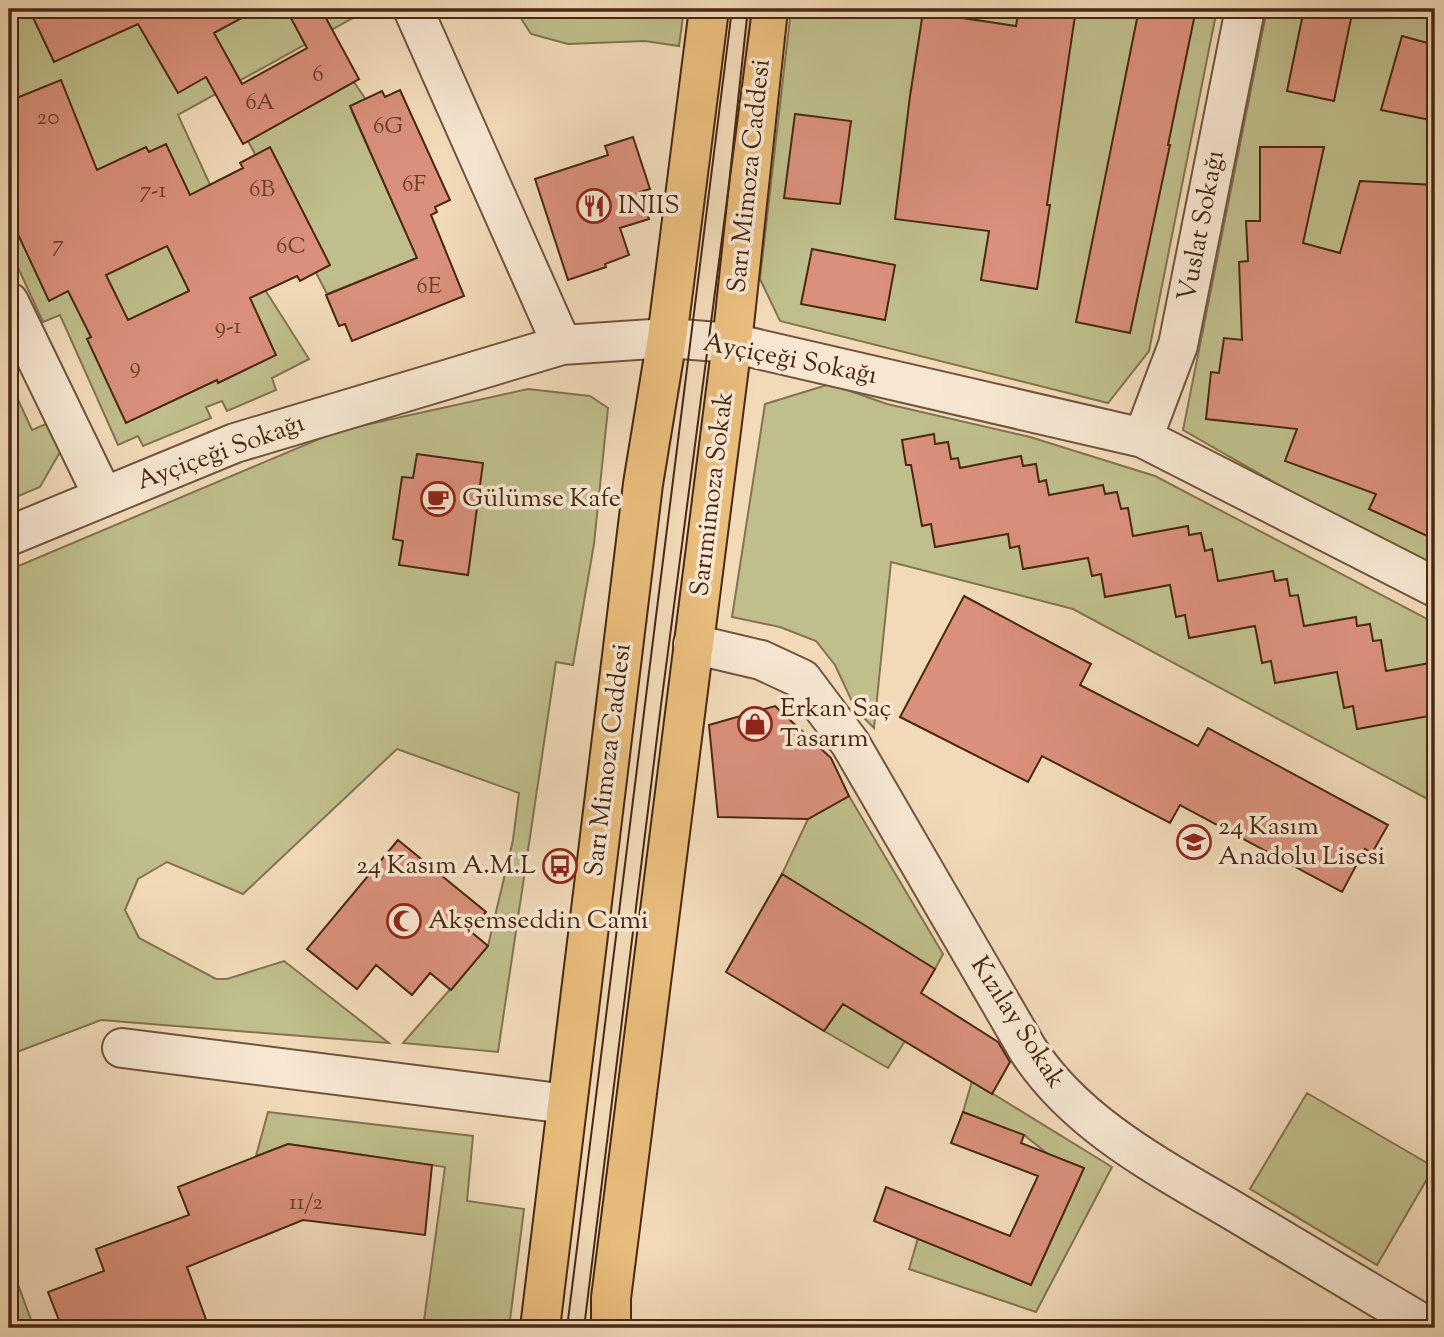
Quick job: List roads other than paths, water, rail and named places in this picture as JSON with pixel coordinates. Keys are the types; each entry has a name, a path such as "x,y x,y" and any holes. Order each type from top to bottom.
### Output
{"main road":[{"path":"667,338 709,9"},
{"name":"Sarı Mimoza Caddesi","path":"733,344 768,9"},
{"name":"Sarı Mimoza Caddesi","path":"540,1328 643,484 667,338"},
{"name":"Sarımimoza Sokak","path":"693,644 733,344"},
{"path":"611,1328 612,1284 693,644"}],"street":[{"path":"413,9 562,345"},
{"name":"Vuslat Sokağı","path":"1143,438 1178,345 1245,9"},
{"path":"9,302 103,496"},
{"name":"Ayçiçeği Sokağı","path":"9,536 235,443 562,345 667,338 733,344 1143,438 1435,587"},
{"name":"Kızılay Sokak","path":"693,644 761,660 802,679 850,743 1028,1049 1068,1101 1143,1157 1430,1328"},
{"path":"122,1048 567,1104"}],"tram line":[{"path":"567,1328 732,9"},
{"path":"584,1328 661,705 752,9"}],"place":[{"name":"INIIS","path":"594,206"},
{"name":"Gülümse Kafe","path":"438,499"},
{"name":"Erkan Saç Tasarım","path":"755,724"},
{"name":"24 Kasım Anadolu Lisesi","path":"1194,842"},
{"name":"24 Kasım A.M.L","path":"560,866"},
{"name":"Akşemseddin Cami","path":"404,921"}]}
